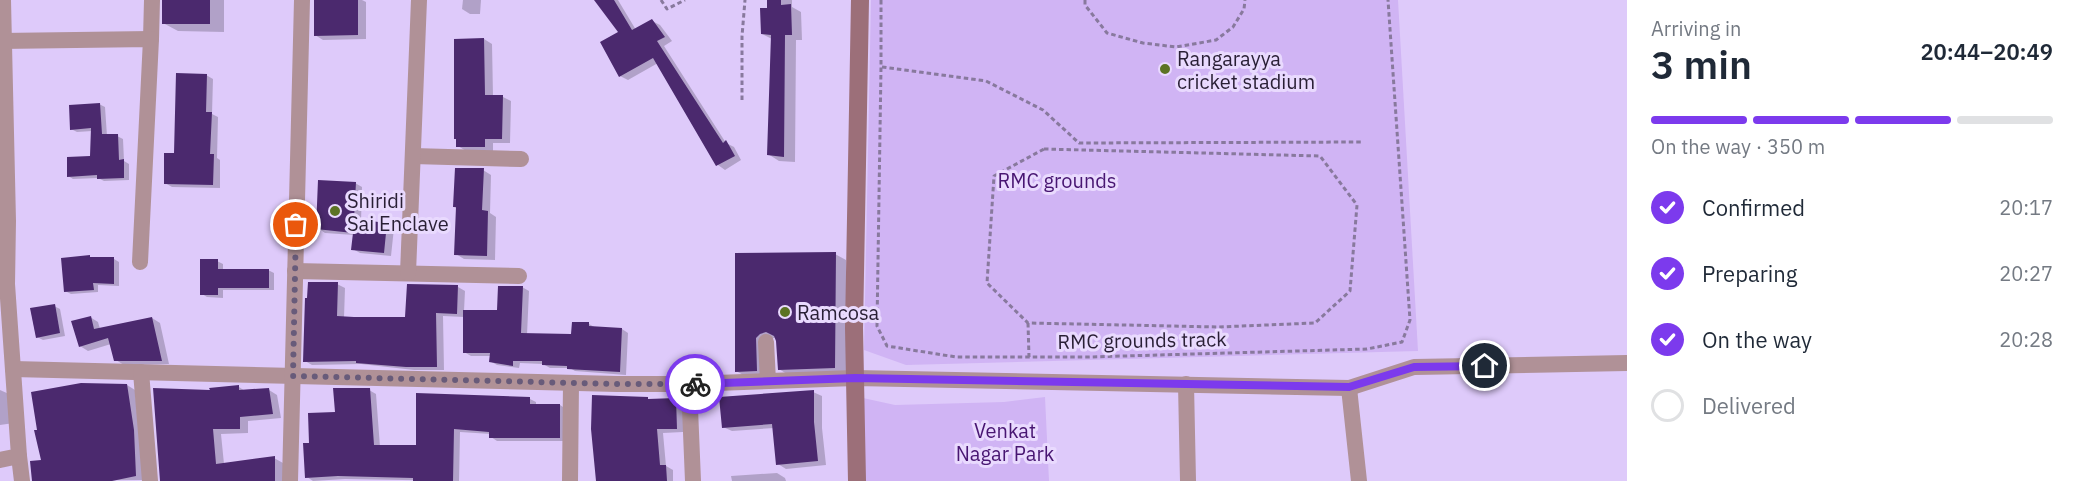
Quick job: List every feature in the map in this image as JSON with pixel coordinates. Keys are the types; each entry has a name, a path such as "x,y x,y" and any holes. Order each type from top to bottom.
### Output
{"street":[{"path":"3,0 1,41 7,284 5,342 13,369 21,481"},
{"path":"140,262 152,0"},
{"path":"290,481 302,0"},
{"path":"408,273 419,0"},
{"path":"857,481 855,378 860,0"},
{"path":"1,41 151,39"},
{"path":"413,156 521,159"},
{"path":"295,271 519,276"},
{"path":"766,342 768,381"},
{"path":"13,369 571,383 689,384 855,378 1349,387 1414,367 1627,363"},
{"path":"141,372 150,481"},
{"path":"570,481 571,383"},
{"path":"689,384 693,481"},
{"path":"1186,384 1188,481"},
{"path":"1349,387 1359,481"},
{"path":"0,460 19,456"}],"path":[{"path":"661,0 667,9 685,0"},
{"path":"742,100 742,36 745,0"},
{"name":"RMC grounds track","path":"880,0 882,67 877,326 887,346 956,357 1367,349 1402,342 1410,320 1388,0"},
{"path":"1085,0 1085,5 1107,33 1143,43 1176,46 1216,40 1233,27 1244,9 1245,0"},
{"path":"882,67 986,81 1043,110 1079,143 1363,142"},
{"path":"1028,323 1219,327 1315,323 1350,291 1357,205 1320,156 1044,148 994,176 987,283 1028,323 1029,357"}],"green space":[{"name":"RMC grounds","path":"871,0 1398,0 1418,351 906,365 864,350"},
{"name":"Venkat Nagar Park","path":"1045,397 1049,481 864,481 863,398 895,405 1004,402"}],"building":[{"path":"162,0 210,0 210,24 162,24"},
{"path":"314,0 358,0 358,35 314,36"},
{"path":"594,0 614,0 632,30 652,19 665,37 657,41 723,143 726,140 735,156 716,166 653,58 619,77 600,42 618,32"},
{"path":"767,0 781,0 781,5 791,4 792,35 785,35 784,157 767,155 771,35 761,34 760,8 767,8"},
{"path":"484,38 485,95 503,95 502,139 485,139 485,147 456,147 456,139 454,139 454,39"},
{"path":"176,73 207,74 206,112 212,112 210,154 214,154 213,185 164,184 164,153 174,153"},
{"path":"100,103 102,134 118,134 119,160 124,159 124,178 97,179 97,175 67,177 67,157 90,156 91,128 70,130 69,105"},
{"path":"455,168 484,168 482,210 488,211 487,256 454,255"},
{"name":"Shiridi Sai Enclave","path":"318,180 356,182 354,219 387,223 384,253 351,250 353,233 316,229"},
{"name":"Ramcosa","path":"836,252 835,368 778,370 776,341 774,336 766,332 756,338 757,371 735,372 735,253"},
{"path":"90,255 90,257 114,257 114,284 93,283 94,290 64,292 61,258"},
{"path":"200,259 218,259 218,269 269,269 269,288 218,288 218,295 200,295"},
{"path":"308,282 338,282 337,316 354,317 405,317 407,284 458,285 457,314 436,313 437,367 406,367 356,363 356,361 303,362 305,298 307,298"},
{"path":"498,286 523,286 521,333 571,334 572,322 589,322 589,326 622,328 620,372 567,369 567,366 542,365 542,361 513,361 513,366 489,362 490,353 463,353 463,310 497,310"},
{"path":"55,304 60,333 36,338 30,308"},
{"path":"91,316 94,329 152,317 162,361 114,361 108,338 79,347 71,321"},
{"path":"81,383 127,384 134,430 136,476 112,481 32,481 30,461 41,460 34,430 37,430 31,392"},
{"path":"239,385 239,390 269,388 273,414 240,417 240,429 213,429 216,464 275,456 275,481 160,481 153,388 210,390 209,388"},
{"path":"333,388 370,388 374,445 416,445 416,393 530,397 530,404 560,404 560,438 489,438 489,432 454,429 453,481 338,476 305,478 303,443 309,443 308,413 335,412"},
{"path":"814,390 818,461 776,465 772,424 722,428 719,397"},
{"path":"592,395 648,397 648,399 676,398 677,429 657,429 660,465 666,465 667,481 596,481 591,429"}],"way so far":[{"path":"296,225 293,376 695,384"}],"place":[{"name":"Rangarayya cricket stadium","path":"1165,69"},
{"name":"Shiridi Sai Enclave","path":"335,211"},
{"name":"Ramcosa","path":"785,312"}],"route":[{"path":"695,384 855,378 1349,387 1414,367 1485,366"}]}
